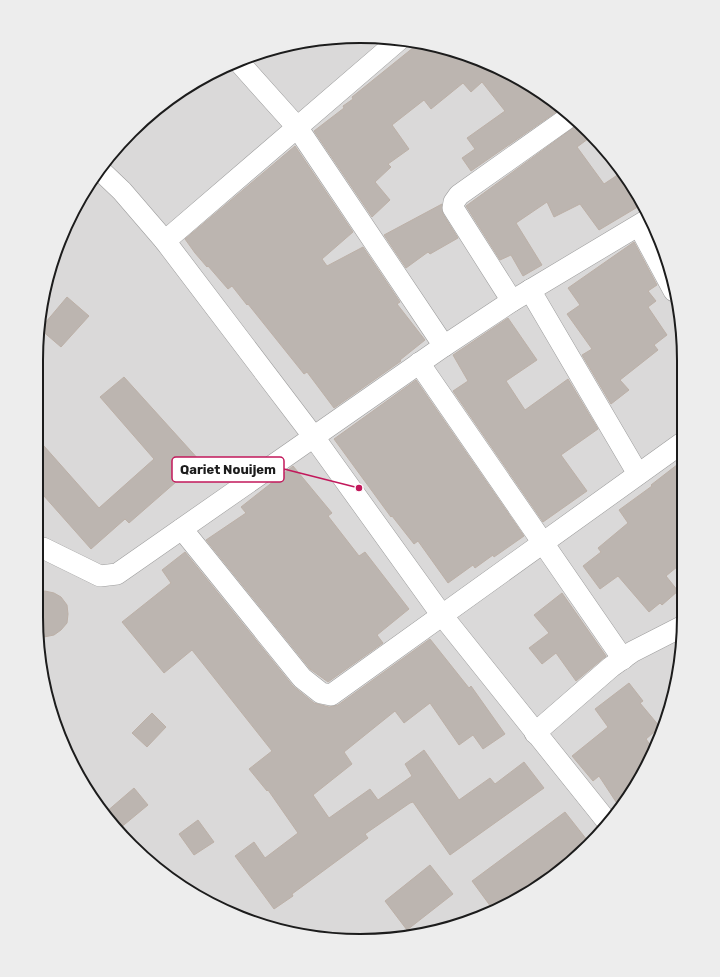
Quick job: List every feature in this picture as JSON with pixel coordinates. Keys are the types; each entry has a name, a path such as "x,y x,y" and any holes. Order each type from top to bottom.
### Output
{"street":[{"path":"165,241 393,45"},
{"path":"242,66 297,127 444,346"},
{"path":"512,301 453,208 454,202 459,195 566,120"},
{"path":"104,174 122,191 165,241 313,436 441,614 604,818"},
{"path":"43,548 100,576 117,574 444,346 512,301 644,222 661,261"},
{"path":"530,290 638,474"},
{"path":"419,363 623,659"},
{"path":"182,529 302,678 321,693 331,695 441,614 677,447"},
{"path":"535,733 611,667 676,630"}],"shaded area":[{"path":"360,43 381,44 422,49 442,54 481,67 500,76 536,96 553,109 584,136 598,151 624,184 644,220 660,258 671,298 677,360 677,617 671,679 653,738 635,776 624,793 598,826 569,855 536,881 500,901 462,917 422,928 381,933 339,933 298,928 239,910 201,892 184,881 151,855 122,826 96,793 85,776 67,738 60,719 49,679 44,638 43,360 49,298 67,239 85,201 96,184 122,151 151,122 184,96 202,85 239,67 258,60 298,49 319,46"}],"building":[{"path":"413,48 442,54 481,67 518,85 536,96 556,112 471,171 462,158 475,149 467,138 505,111 482,82 471,92 463,83 431,109 424,100 392,125 409,149 388,164 391,167 375,182 390,200 372,217 314,131 344,108 343,106 353,99 352,97"},
{"path":"574,127 587,139 577,147 604,184 617,175 638,207 599,230 580,204 554,217 547,202 516,223 542,265 523,276 511,255 500,260 466,206"},
{"path":"295,146 353,232 322,259 327,266 363,247 400,302 397,304 425,340 400,360 401,361 334,408 307,372 304,374 248,304 247,305 232,286 228,289 208,266 207,267 185,239"},
{"path":"442,204 443,214 458,238 430,254 428,252 406,268 384,235"},
{"path":"634,242 657,285 648,291 656,301 648,307 667,335 654,345 658,350 620,380 629,390 611,404 582,355 592,349 567,314 580,305 568,288"},
{"path":"67,297 89,316 61,347 45,333 46,322"},
{"path":"508,318 537,360 506,381 525,410 568,379 598,429 561,455 587,491 543,522 453,391 468,381 453,355"},
{"path":"124,377 200,461 129,523 125,519 91,549 43,495 43,445 99,508 154,459 100,397"},
{"path":"416,380 524,536 475,568 473,565 448,583 418,541 414,544 392,516 391,517 334,439"},
{"path":"677,465 677,567 666,576 677,590 677,592 662,605 660,603 649,612 618,576 600,589 583,566 601,552 598,548 628,523 619,510 652,486 651,485"},
{"path":"293,466 332,513 328,516 359,556 365,552 409,609 377,635 383,643 328,682 310,669 206,540 246,513 241,507"},
{"path":"185,552 293,686 314,703 329,707 338,705 430,639 469,688 471,686 505,734 483,749 473,735 459,745 430,703 404,723 395,711 344,752 352,764 313,795 329,818 370,789 378,800 412,776 405,764 424,750 459,800 490,778 495,784 524,762 544,788 450,855 413,802 410,803 365,834 368,838 274,909 235,856 254,842 265,858 298,833 268,790 267,791 249,769 272,751 192,650 164,673 122,622 171,583 162,570"},
{"path":"43,591 54,593 61,597 67,605 68,614 67,623 61,630 54,635 44,637 43,617"},
{"path":"562,593 606,656 576,681 556,653 542,664 529,648 549,633 534,615"},
{"path":"629,683 643,701 640,703 658,725 656,731 646,739 650,744 635,776 617,803 599,776 593,781 572,756 608,727 595,709"},
{"path":"152,713 166,727 147,747 132,733"},
{"path":"134,788 148,805 122,826 109,810"},
{"path":"565,812 586,839 536,881 490,906 472,881"},
{"path":"198,820 214,842 194,855 179,834"},
{"path":"430,865 453,894 407,930 385,901"}],"place":[{"name":"Qariet Nouijem","path":"359,488"}]}
